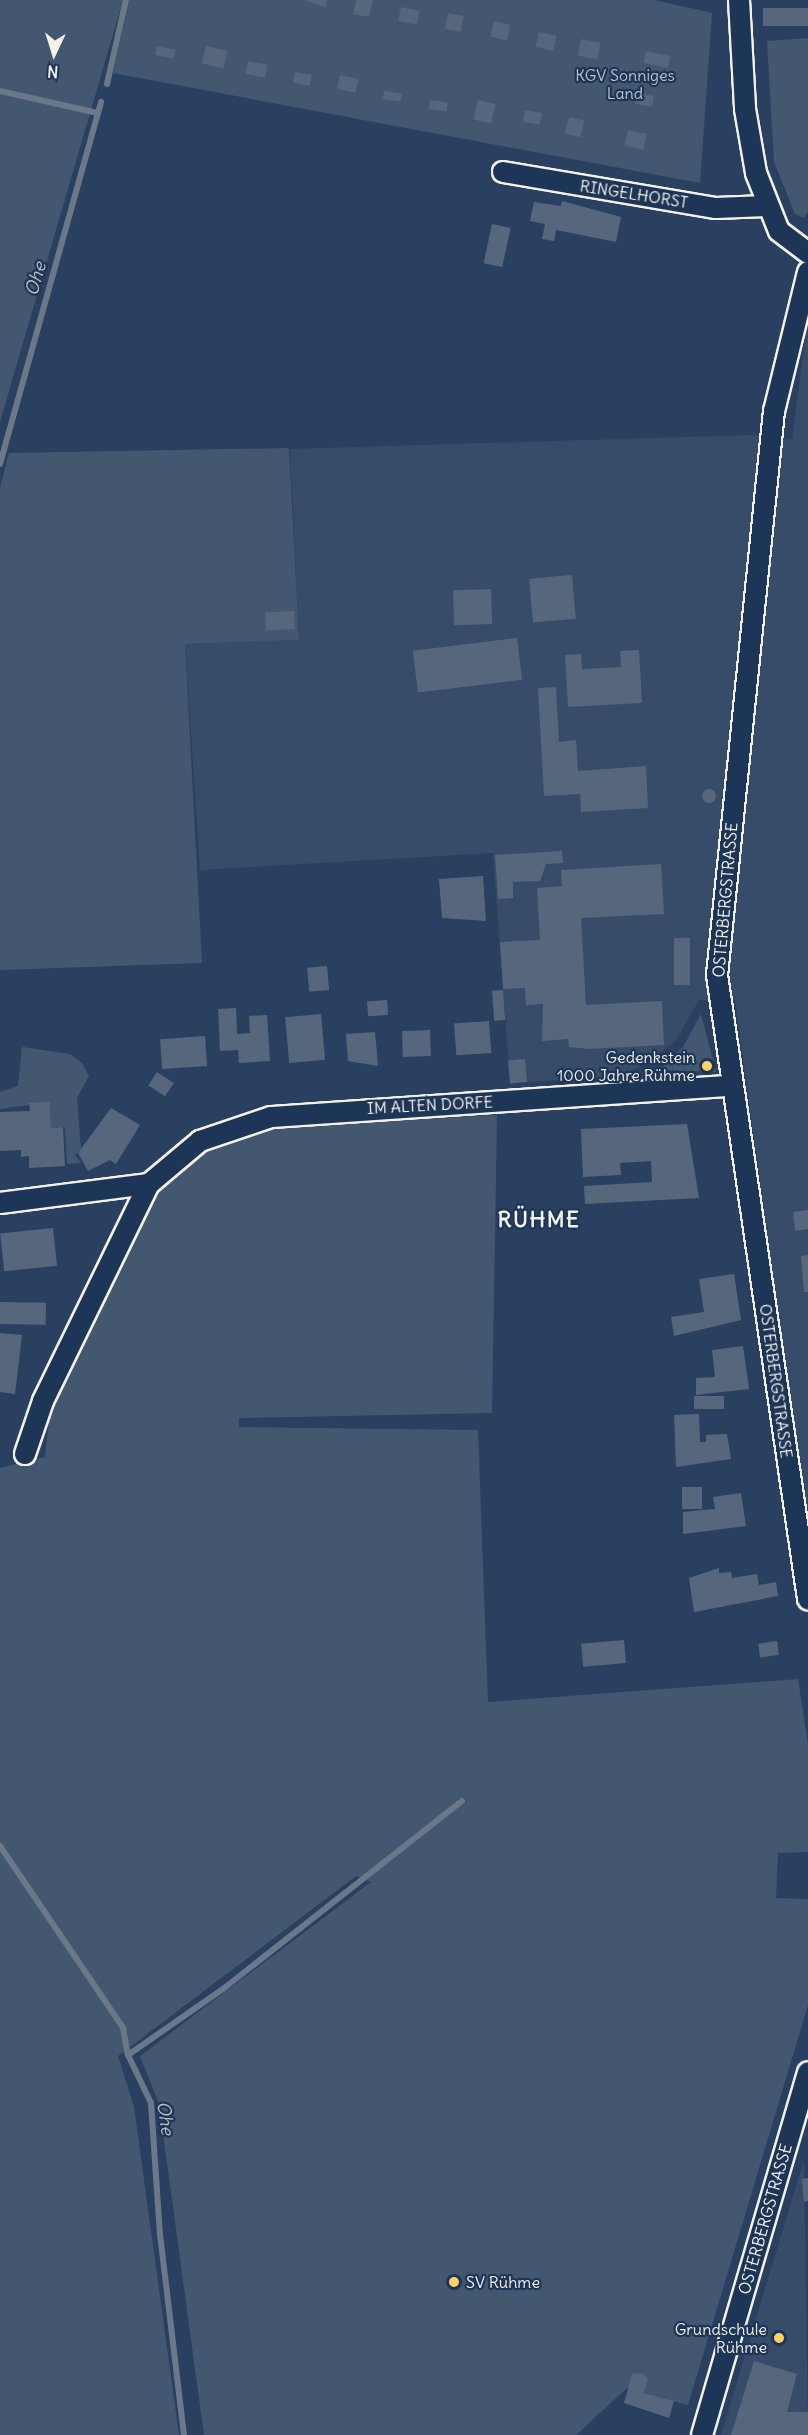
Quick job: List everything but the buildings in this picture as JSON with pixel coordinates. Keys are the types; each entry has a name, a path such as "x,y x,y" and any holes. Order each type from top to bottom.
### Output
{"street":[{"path":"739,0 749,144 766,206 779,231 808,253"},
{"name":"RINGELHORST","path":"503,172 716,208 766,206"},
{"name":"OSTERBERGSTRASSE","path":"808,272 774,411 719,955 718,994 808,1599"},
{"name":"IM ALTEN DORFE","path":"25,1454 43,1401 149,1184 200,1141 271,1117 731,1086"},
{"path":"0,1203 149,1184"},
{"name":"OSTERBERGSTRASSE","path":"702,2435 808,2072"}],"shaded area":[{"path":"808,317 808,1531 735,1000 699,1000 675,1042 625,1076 510,1083 493,853 200,870 185,644 299,640 290,449 753,435 792,440"},
{"name":"Grundschule Rühme","path":"804,2160 808,2435 721,2435"}],"green space":[{"path":"0,0 123,0 0,422"},
{"name":"KGV Sonniges Land","path":"129,0 654,0 712,13 700,183 113,73"},
{"path":"808,38 808,211 804,218 795,214 774,162 767,41"},
{"path":"289,448 299,640 185,644 202,963 0,970 0,488 9,453"},
{"path":"701,1014 716,1072 659,1070 683,1047"},
{"path":"22,1047 70,1054 82,1063 89,1076 77,1098 81,1149 75,1155 81,1163 67,1164 65,1127 51,1128 50,1102 0,1109 0,1092 18,1086"},
{"path":"497,1115 492,1413 239,1418 239,1427 478,1430 488,1702 798,1679 808,1744 808,1852 778,1853 776,1898 808,1899 808,2005 688,2405 627,2388 576,2435 204,2435 159,2104 140,2056 371,1882 356,1876 118,2056 134,2107 179,2435 0,2435 0,1468 45,1457 51,1402 158,1186 215,1141 260,1128"}],"waterway":[{"name":"Ohe","path":"107,84 126,0"},
{"path":"0,91 98,113"},
{"name":"Ohe","path":"0,464 101,102"},
{"path":"128,2055 223,1989 462,1801"},
{"name":"Ohe","path":"0,1846 123,2028 128,2055 151,2103 160,2234 184,2435"}],"place":[{"name":"Gedenkstein 1000 Jahre Rühme","path":"707,1066"},
{"name":"SV Rühme","path":"454,2282"},
{"name":"Grundschule Rühme","path":"779,2338"}],"district":[{"name":"RÜHME","path":"539,1220"}]}
